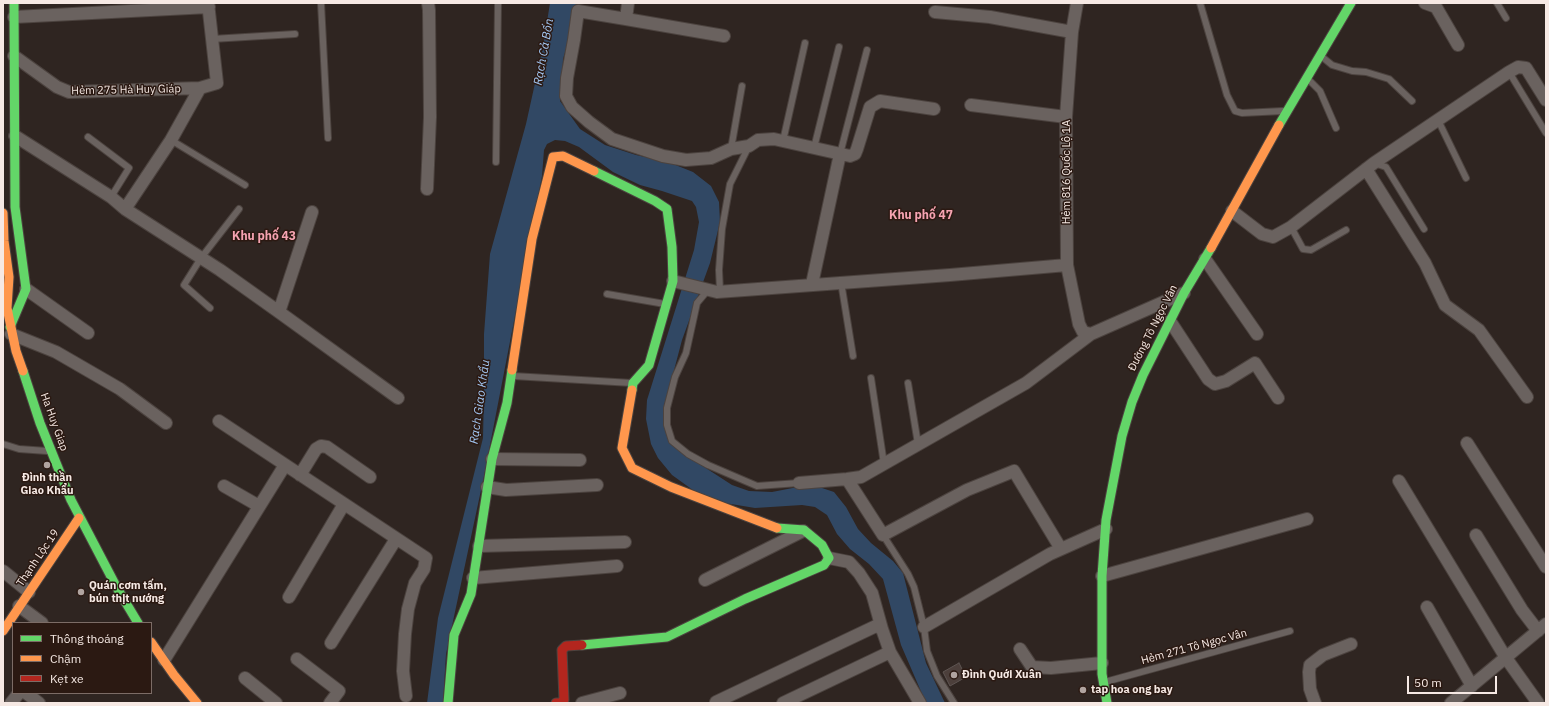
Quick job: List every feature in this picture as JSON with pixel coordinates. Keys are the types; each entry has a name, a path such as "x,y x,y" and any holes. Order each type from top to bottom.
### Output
{"main road":[{"path":"8,330 26,289 15,207 14,3"},
{"name":"Đường Tô Ngọc Vân","path":"1107,703 1103,683 1102,663 1102,576 1106,520 1122,436 1132,402 1143,375 1184,293 1205,259 1287,111 1352,3"},
{"path":"448,703 454,636 471,594 492,460 507,402 516,353 516,341 532,238 553,157 563,156 655,201 667,209 675,281 666,304 649,365 633,383 622,448 632,468 671,487 774,528 804,530 822,545 829,558 824,565 745,599 667,637 566,646 562,650 564,700 560,703"},
{"path":"3,213 4,243 9,277 5,304 8,330"},
{"name":"Ha Huy Giap","path":"8,330 51,451 79,518 137,622"},
{"name":"Thạnh Lộc 19","path":"3,631 79,518"},
{"path":"152,644 197,703"},
{"path":"556,703 563,703"}],"street":[{"path":"427,189 430,117 428,3"},
{"path":"626,19 628,3"},
{"name":"Hẻm 816 Quốc Lộ 1A","path":"1077,3 1072,32 1066,117 1067,265 1079,324 1083,332 1091,334"},
{"path":"1425,3 1436,7 1458,44"},
{"path":"14,17 209,5 217,83 200,88 171,140 125,208"},
{"path":"724,36 626,19 579,7 566,78 566,96 572,107 588,122 612,138 663,156 686,160 710,158 731,149 749,146 758,140 774,139 850,156 855,154 870,107 880,101 934,109"},
{"path":"935,12 990,17 1072,32"},
{"name":"Hẻm 275 Hà Huy Giáp","path":"14,56 57,87 69,92 200,88"},
{"path":"1232,210 1262,234 1273,237 1291,227 1370,166 1518,67 1526,68 1546,100"},
{"path":"971,105 1066,117"},
{"path":"15,136 111,197 125,208 201,258 398,398"},
{"path":"812,284 840,154"},
{"path":"1370,166 1425,263 1444,305 1479,330 1527,397"},
{"path":"279,312 312,212"},
{"path":"1205,259 1257,334"},
{"path":"675,281 720,292 1067,265"},
{"path":"26,289 88,333"},
{"path":"799,483 847,480 861,476 1026,383 1091,334 1184,293"},
{"path":"1170,321 1208,379 1214,384 1226,381 1255,363 1278,398"},
{"path":"8,330 56,352 120,389 166,423"},
{"path":"219,421 426,558 424,569 415,583 408,609 403,672 406,696"},
{"path":"1467,443 1546,567"},
{"path":"300,475 316,448 321,446 326,447 370,477"},
{"path":"492,460 580,460"},
{"path":"164,660 285,465"},
{"path":"847,480 883,535 967,490 1014,471 1061,549"},
{"path":"1399,481 1506,658 1538,703"},
{"path":"487,487 506,490 597,485"},
{"path":"224,486 260,506"},
{"path":"289,597 344,504"},
{"path":"1102,576 1307,519"},
{"path":"924,627 1050,554 1106,529"},
{"path":"705,580 804,530"},
{"path":"1452,703 1542,628 1522,610 1476,535"},
{"path":"331,643 396,539"},
{"path":"479,546 625,542"},
{"path":"829,558 849,562 860,573 872,593 890,652 920,703"},
{"path":"473,578 617,566"},
{"path":"3,571 29,592"},
{"path":"19,606 41,622"},
{"path":"1427,607 1472,686"},
{"path":"716,702 876,626 882,629"},
{"path":"1315,703 1310,689 1310,665 1323,656 1351,644"},
{"path":"1020,649 1032,667 1051,668 1102,663"},
{"path":"783,703 890,652"},
{"path":"297,659 339,691 330,703"},
{"path":"245,678 276,703"},
{"path":"582,703 620,693"},
{"path":"11,703 18,694"},
{"path":"27,694 39,703"}],"lane":[{"path":"321,3 328,138"},
{"path":"496,162 498,3"},
{"path":"1200,3 1227,95 1234,111 1242,113 1287,111"},
{"path":"1497,3 1506,18"},
{"path":"212,39 295,34"},
{"path":"783,141 805,43"},
{"path":"814,148 839,47"},
{"path":"840,154 867,50"},
{"path":"1320,56 1332,66 1389,78 1412,101"},
{"path":"1509,72 1546,133"},
{"path":"1307,77 1320,91 1336,128"},
{"path":"731,149 742,86"},
{"path":"1438,120 1466,178"},
{"path":"88,137 129,168 111,197"},
{"path":"171,140 245,185"},
{"path":"720,292 719,270 722,229 730,184 749,146"},
{"path":"1370,166 1386,168 1424,229"},
{"path":"210,308 184,285 201,258 239,209"},
{"path":"1291,227 1303,249 1311,250 1346,230"},
{"path":"841,282 854,356"},
{"path":"708,290 698,303 686,353 673,383 667,414 667,425 672,441 688,454 708,465 757,486 799,483"},
{"path":"607,294 666,304"},
{"path":"511,376 633,383"},
{"path":"871,378 884,464"},
{"path":"908,383 918,444"},
{"path":"3,444 19,449 51,451"},
{"path":"883,535 908,574 914,587 932,664 937,676 954,703"},
{"name":"Hẻm 271 Tô Ngọc Vân","path":"1103,683 1290,631"}],"water":[{"name":"Rạch Cả Bốn","path":"550,3 576,3 572,29 563,59 560,101 580,129 605,145 636,155 668,162 693,172 711,186 719,202 720,222 710,263 682,340 668,393 669,440 678,450 732,485 749,491 772,492 803,486 816,486 834,492 846,507 858,529 871,543 893,561 903,573 926,663 945,703 926,703 901,645 883,579 869,564 850,549 837,534 827,515 815,507 802,505 755,508 725,503 697,493 672,475 658,458 651,444 646,419 647,400 694,250 699,222 696,207 692,201 640,185 613,172 579,147 565,141 555,140 547,144 544,150 542,176 484,476 446,654 443,703 427,703 438,618 483,438 484,334 490,254 526,124 543,47"}],"building":[{"name":"Đình Quới Xuân","path":"959,663 966,677 950,686 943,672"}],"traffic: fast":[{"path":"10,327 26,289 15,207 14,3"},
{"path":"1279,125 1351,3"},
{"path":"594,171 655,201 667,209 672,247 673,281 649,365 633,383 632,390"},
{"path":"1107,703 1102,674 1102,576 1106,520 1122,436 1132,402 1143,375 1184,293 1211,248"},
{"path":"448,703 454,635 471,594 492,459 507,403 512,370"},
{"path":"23,371 40,423 71,500 117,588 137,622"},
{"path":"582,645 667,637 745,599 824,565 829,558 822,545 804,530 777,528"}],"traffic: slow":[{"path":"1211,248 1279,125"},
{"path":"512,370 532,239 553,157 563,156 594,171"},
{"path":"3,213 4,241 9,277 7,308 16,351 23,371"},
{"path":"632,390 622,448 632,468 671,487 777,528"},
{"path":"3,631 79,518"},
{"path":"152,643 174,675 197,703"}],"traffic: jam":[{"path":"556,703 560,703 564,700 562,650 566,646 582,645"}],"place":[{"name":"Đình thần Giao Khẩu","path":"47,465"},
{"name":"Quán cơm tấm, bún thịt nướng","path":"81,592"},
{"name":"Đình Quới Xuân","path":"954,675"},
{"name":"tap hoa ong bay","path":"1083,690"}],"district":[{"name":"Khu phố 47","path":"921,216"},
{"name":"Khu phố 43","path":"264,237"}],"water label":[{"name":"Rạch Giao Khẩu","path":"480,402"}]}
